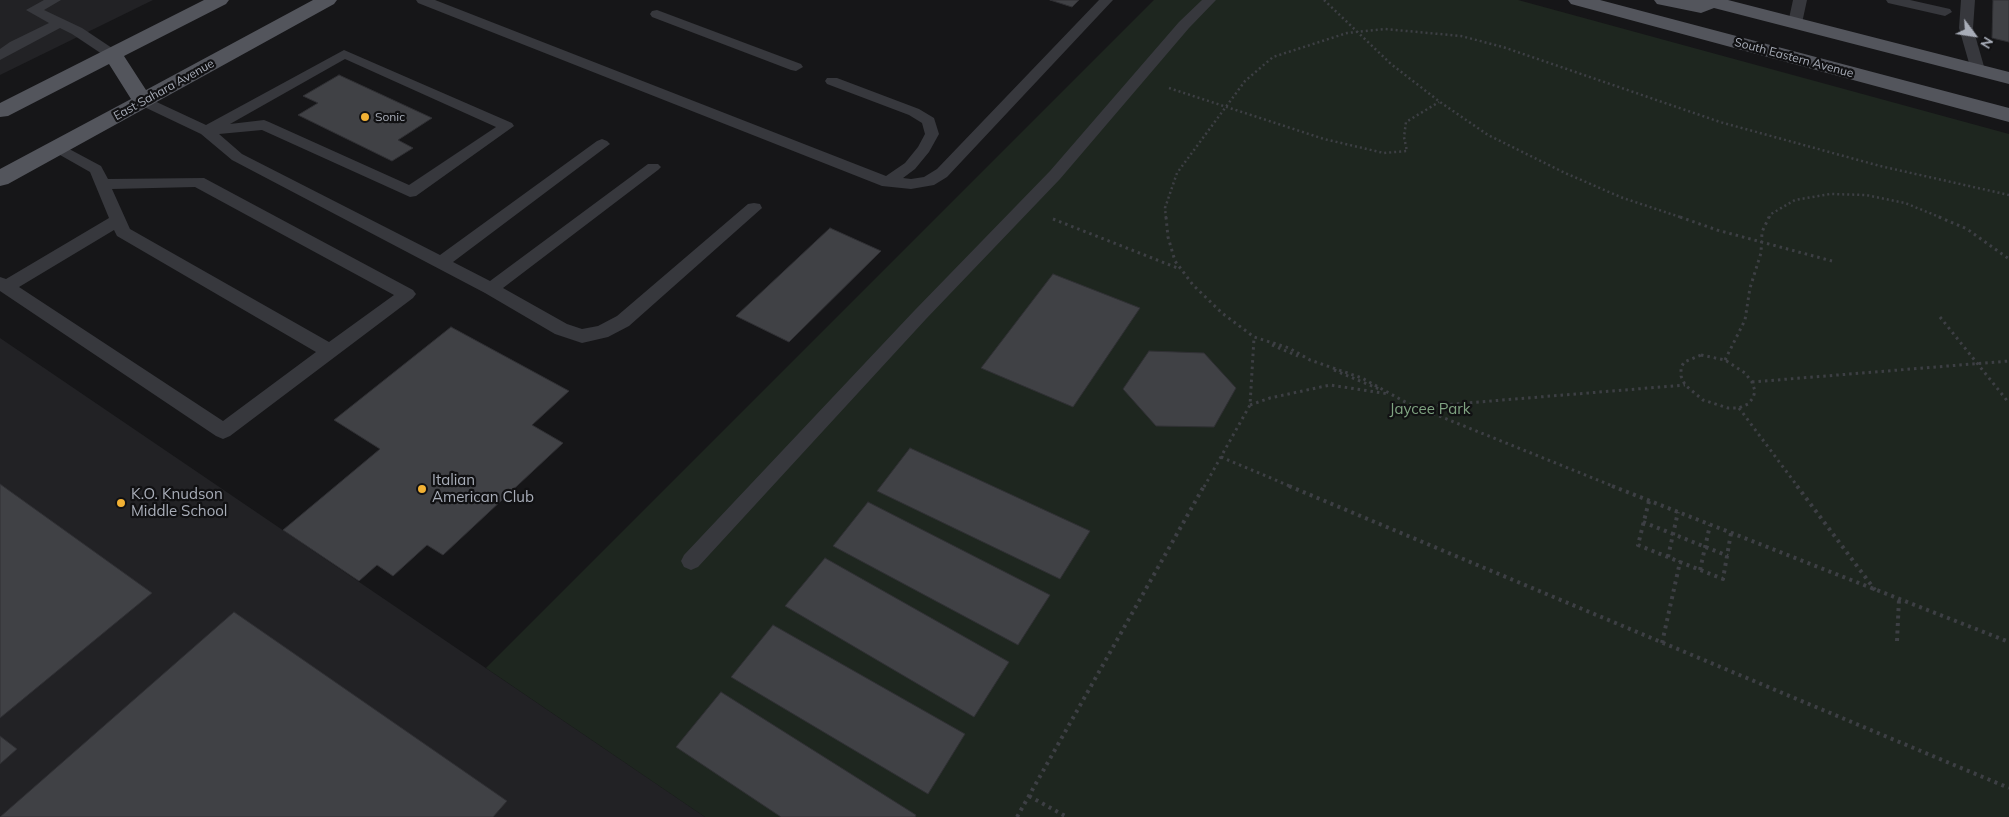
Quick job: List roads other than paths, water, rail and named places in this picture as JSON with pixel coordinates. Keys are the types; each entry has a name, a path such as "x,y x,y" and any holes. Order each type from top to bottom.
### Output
{"main road":[{"path":"0,112 219,0"},
{"name":"East Sahara Avenue","path":"0,179 327,0"},
{"name":"South Eastern Avenue","path":"1578,0 2009,115"},
{"path":"1664,0 1701,7 1709,1 2009,78"},
{"path":"114,55 143,101"}],"lane":[{"path":"54,0 33,10 77,32 114,55"},
{"path":"424,0 888,182 911,184 928,181 942,173 1106,0"},
{"path":"692,561 907,330 1055,175 1184,25 1210,0"},
{"path":"1795,23 1800,0"},
{"path":"1893,0 1945,12"},
{"path":"1968,0 1966,28 1978,70"},
{"path":"657,14 796,67"},
{"path":"0,56 15,44 59,23"},
{"path":"344,54 507,126 410,192 264,125 206,131 344,54"},
{"path":"832,81 914,112 929,121 932,134 924,149 910,166 888,182"},
{"path":"143,101 206,131 237,158 491,289 562,329 582,336 602,332 623,320 754,208"},
{"path":"440,263 602,144"},
{"path":"58,148 96,169 123,232 330,351"},
{"path":"491,289 653,167"},
{"path":"102,184 198,182 407,294 223,431 3,285 118,220"}],"place":[{"name":"Sonic","path":"365,117"},
{"name":"Italian American Club","path":"422,489"},
{"name":"K.O. Knudson Middle School","path":"121,503"}],"park label":[{"name":"Jaycee Park","path":"1430,409"}]}
